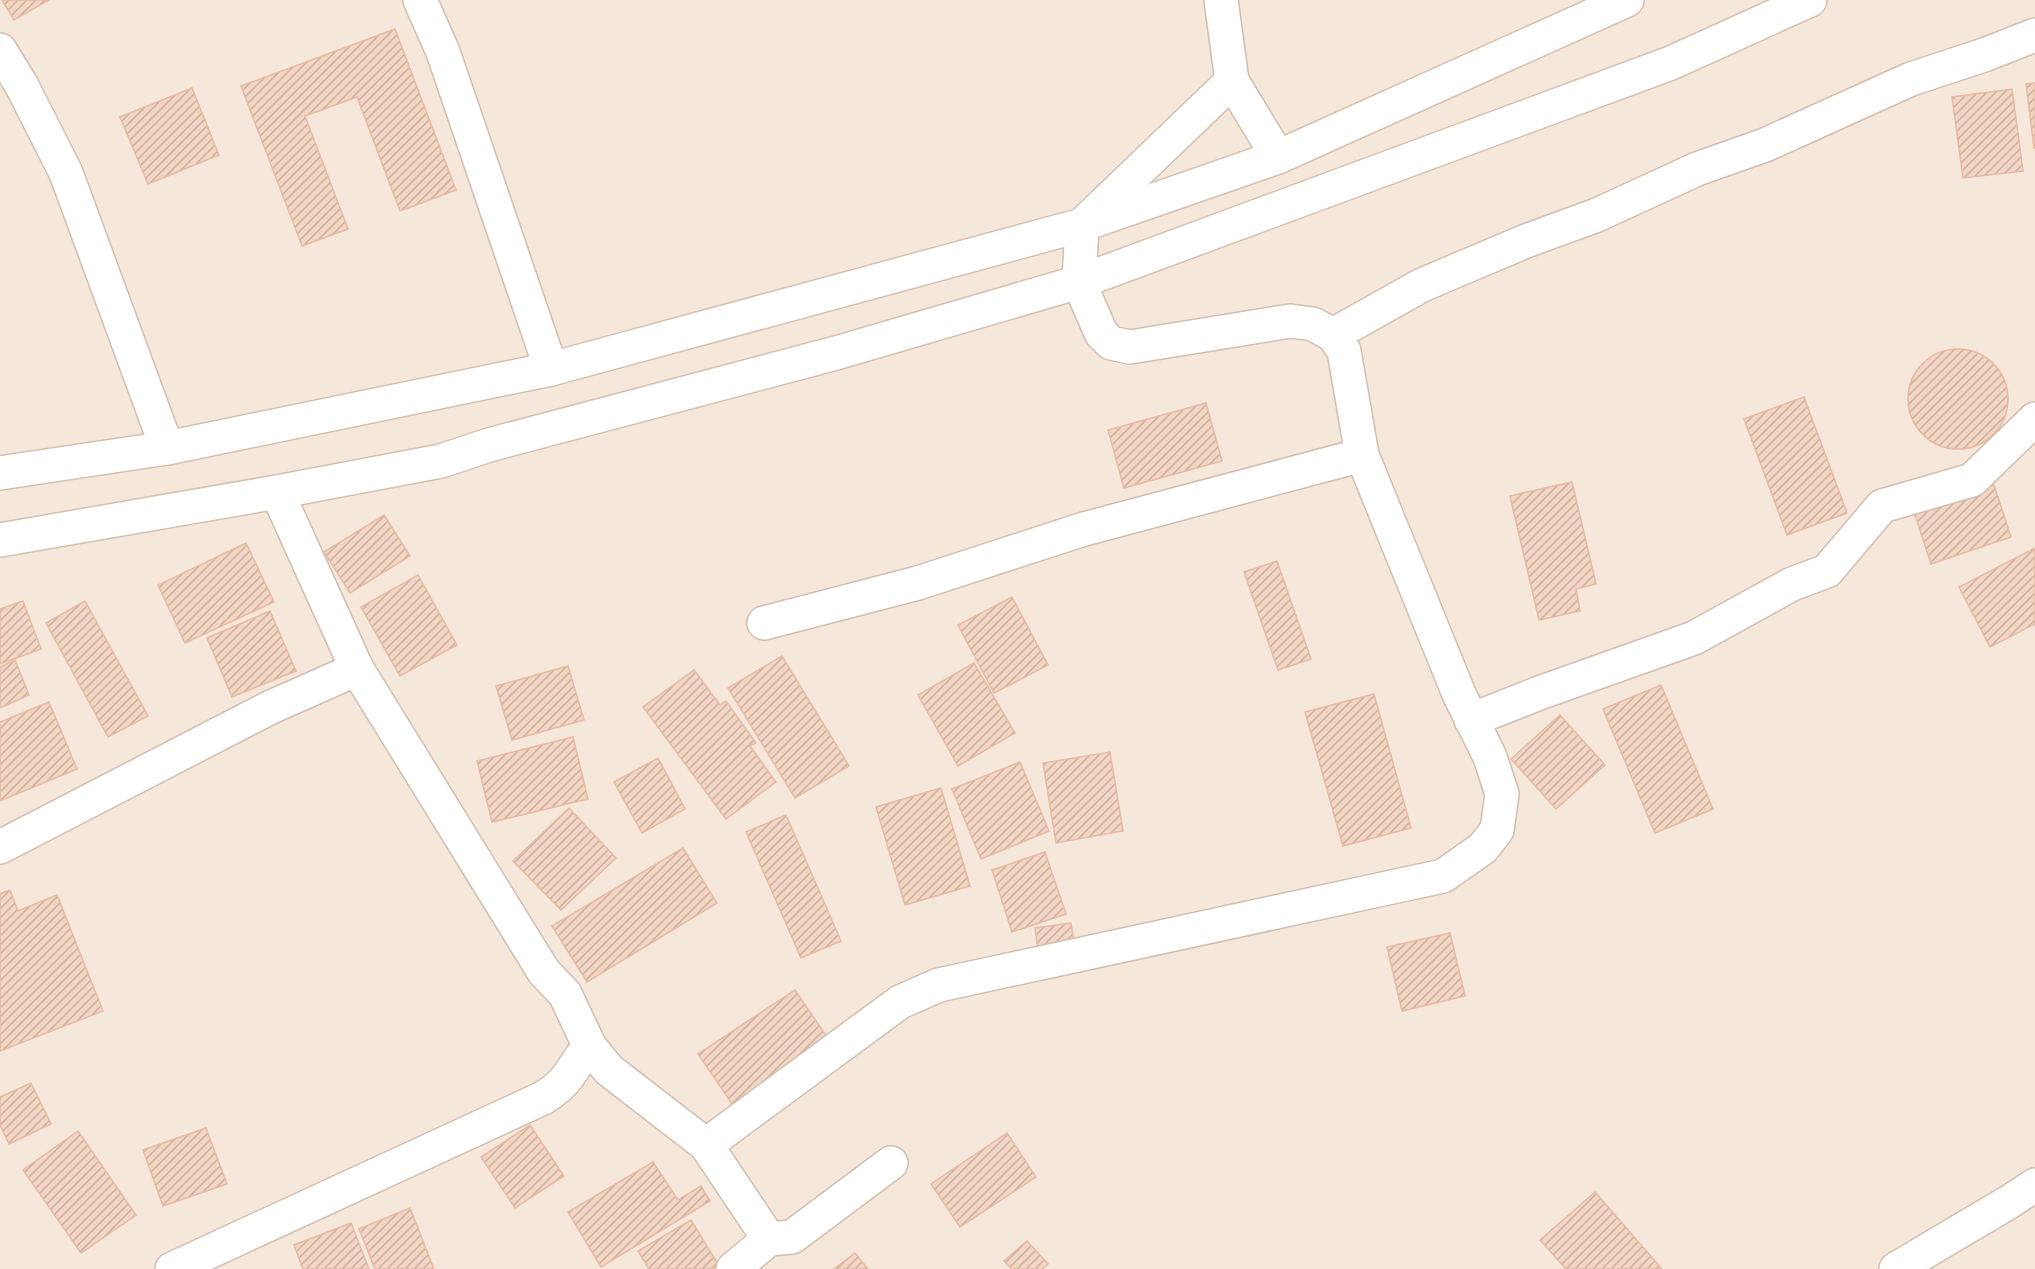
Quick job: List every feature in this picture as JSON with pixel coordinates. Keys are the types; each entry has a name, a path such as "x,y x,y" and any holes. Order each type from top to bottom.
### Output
{"street":[{"path":"420,0 443,52 551,369"},
{"path":"1221,0 1233,81 1278,157"},
{"path":"0,473 167,448 551,369 1082,225 1278,157 1586,9 1627,0"},
{"path":"0,540 441,461 489,445 836,353 1079,282 1671,63 1810,0"},
{"path":"1333,335 1422,285 1443,276 1526,241 1597,215 1697,169 1765,145 1911,79 2035,35"},
{"path":"0,50 22,86 66,173 167,448"},
{"path":"706,1145 900,1002 939,985 1443,876 1483,848 1497,830 1502,794 1490,757 1471,720 1416,592 1362,455 1344,351 1333,335 1313,324 1290,321 1130,347 1111,343 1101,333 1079,282 1082,225 1233,81"},
{"path":"1471,720 1694,638 1792,584 1827,571 1882,506 1972,480 2035,419"},
{"path":"764,622 918,582 1084,529 1362,455"},
{"path":"277,492 357,669 544,972 565,994 590,1047 609,1070 706,1145 769,1239"},
{"path":"0,847 269,708 357,669"},
{"path":"172,1269 543,1098 558,1089 570,1075 579,1058 590,1047"},
{"path":"733,1269 769,1239 792,1237 891,1163"},
{"path":"1896,1269 2035,1185"}],"shaded area":[{"path":"0,0 2035,0 2035,1269 0,1269"}],"building":[{"path":"2,0 49,0 14,20"},
{"path":"395,29 456,190 400,211 357,97 305,116 348,229 302,246 241,86"},
{"path":"2035,83 2035,148 2034,148 2026,84"},
{"path":"192,88 219,155 148,184 120,117"},
{"path":"2012,89 2023,171 1963,178 1952,97"},
{"path":"1958,349 1977,353 1993,364 2004,380 2008,399 2004,418 1993,434 1977,445 1958,449 1939,445 1923,434 1912,418 1908,399 1912,380 1923,364 1939,353"},
{"path":"1804,397 1847,513 1787,535 1744,419"},
{"path":"1206,403 1222,461 1124,488 1108,430"},
{"path":"1572,482 1596,584 1576,589 1580,611 1539,620 1510,496"},
{"path":"1994,485 2011,537 1931,564 1914,512"},
{"path":"384,515 410,556 350,593 324,552"},
{"path":"246,543 274,602 185,643 158,585"},
{"path":"2035,548 2035,624 1990,647 1959,587"},
{"path":"1277,561 1311,659 1278,670 1244,572"},
{"path":"418,575 457,645 400,676 361,607"},
{"path":"1012,597 1048,665 994,693 958,625"},
{"path":"23,601 41,649 0,664 0,609"},
{"path":"85,601 148,716 108,737 46,623"},
{"path":"270,611 296,671 232,697 207,638"},
{"path":"782,656 849,766 795,798 728,688"},
{"path":"15,660 29,695 0,708 0,667"},
{"path":"974,663 1015,733 958,766 918,695"},
{"path":"568,666 584,720 512,740 496,686"},
{"path":"694,670 720,705 726,701 756,743 750,746 776,782 726,819 643,707"},
{"path":"1661,685 1713,809 1655,833 1603,709"},
{"path":"1374,694 1411,828 1343,846 1305,712"},
{"path":"49,702 77,769 0,801 0,722"},
{"path":"1560,715 1605,765 1556,809 1511,759"},
{"path":"573,737 588,799 492,822 477,761"},
{"path":"1110,752 1123,831 1056,843 1043,763"},
{"path":"658,758 685,809 642,833 614,782"},
{"path":"1020,762 1049,831 981,859 952,789"},
{"path":"941,788 970,886 905,905 876,807"},
{"path":"569,808 616,858 561,910 513,861"},
{"path":"786,815 841,941 801,958 746,832"},
{"path":"683,848 717,903 587,982 552,926"},
{"path":"1045,852 1066,914 1012,932 992,870"},
{"path":"10,890 18,911 57,895 103,1011 0,1051 0,894"},
{"path":"1071,923 1074,942 1038,948 1035,928"},
{"path":"1450,933 1465,996 1402,1011 1387,947"},
{"path":"795,990 829,1040 732,1104 698,1054"},
{"path":"31,1083 51,1124 9,1144 0,1125 0,1097"},
{"path":"530,1125 564,1176 515,1208 481,1157"},
{"path":"206,1128 227,1184 163,1206 143,1150"},
{"path":"78,1131 136,1215 81,1253 23,1170"},
{"path":"1007,1133 1036,1177 960,1227 931,1184"},
{"path":"653,1162 678,1200 701,1186 710,1201 601,1267 568,1212"},
{"path":"1595,1192 1662,1269 1566,1269 1540,1240"},
{"path":"410,1208 434,1269 375,1269 359,1229"},
{"path":"691,1220 721,1269 649,1269 638,1251"},
{"path":"351,1223 369,1269 303,1269 294,1245"},
{"path":"1027,1241 1048,1264 1042,1269 1012,1269 1004,1261"},
{"path":"855,1253 868,1269 834,1269"}]}
